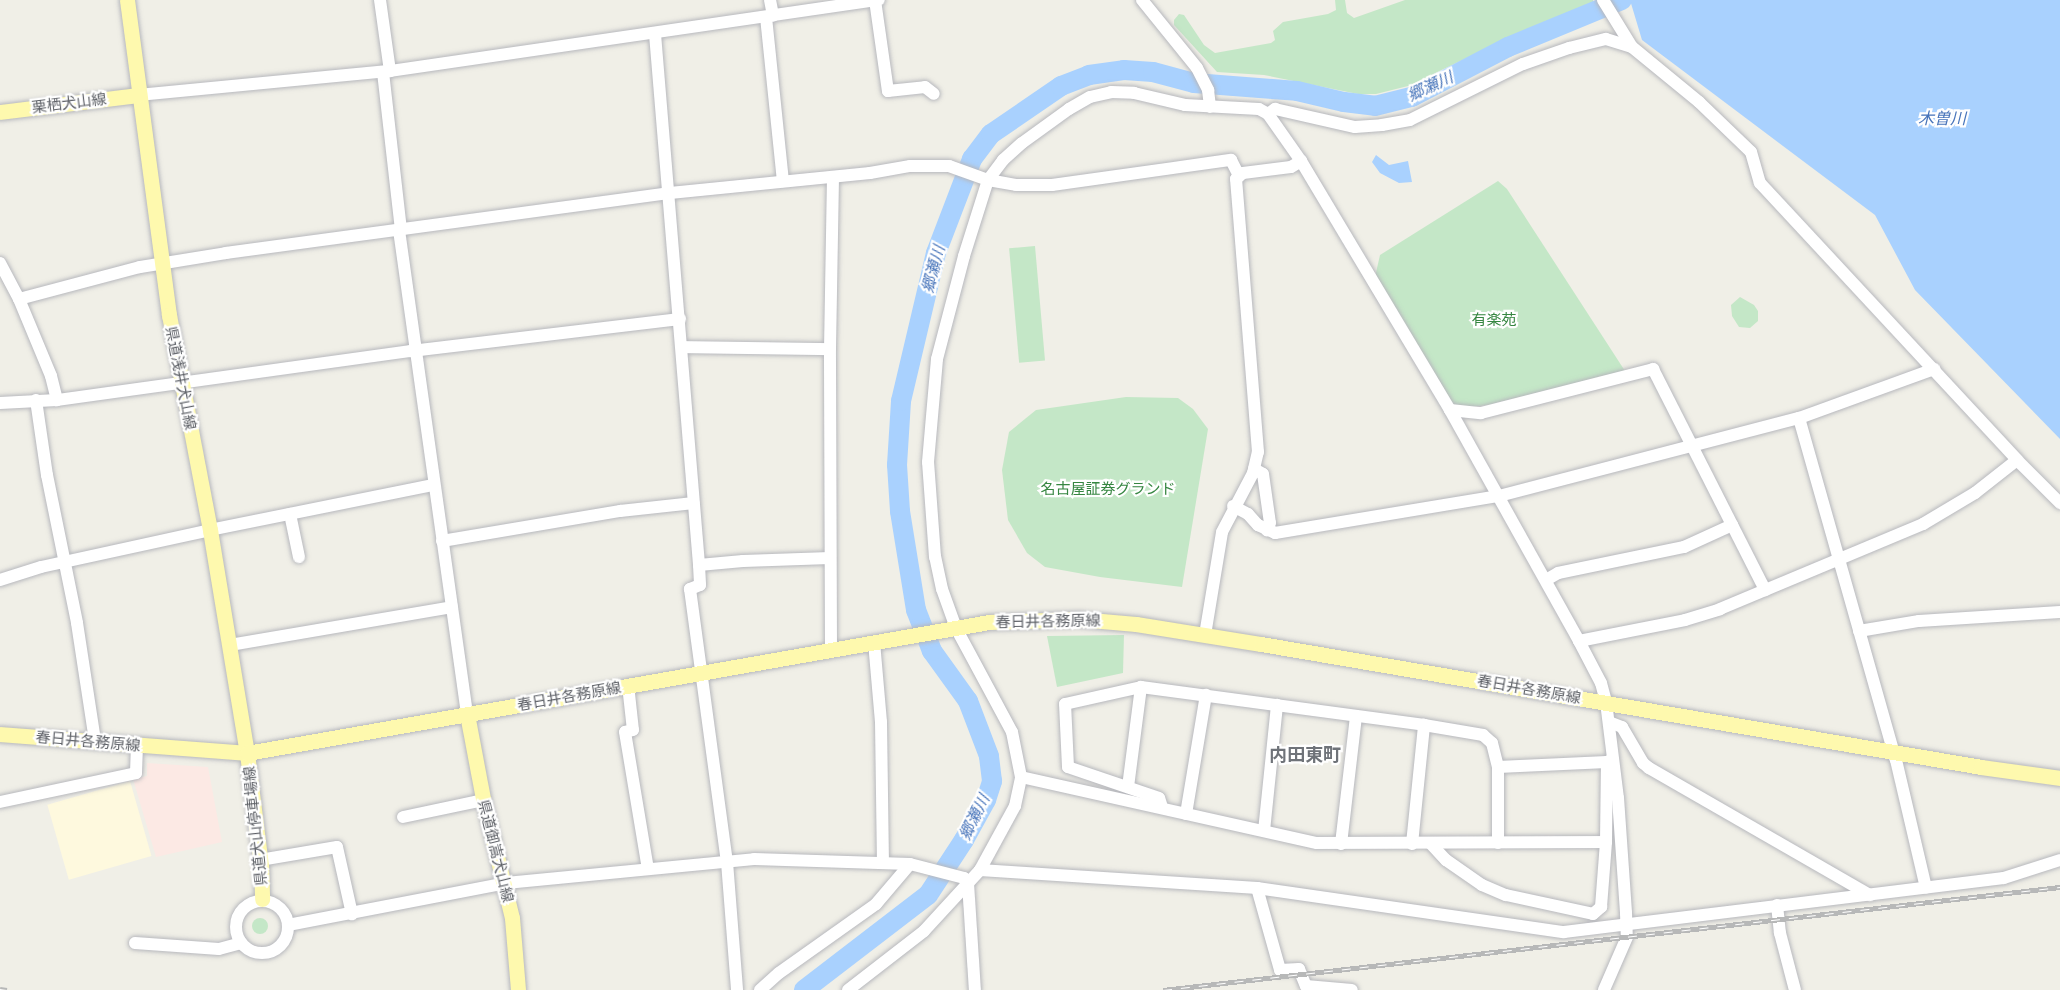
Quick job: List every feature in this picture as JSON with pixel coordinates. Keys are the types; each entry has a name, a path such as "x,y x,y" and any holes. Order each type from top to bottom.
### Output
{"main road":[{"name":"県道浅井犬山線","path":"127,0 162,263 247,753"},
{"name":"栗栖犬山線","path":"0,112 139,94"},
{"name":"春日井各務原線","path":"0,734 247,753 949,629 1021,619 1079,619 1136,624 1205,635 2060,778"},
{"name":"県道御嵩犬山線","path":"467,714 484,800 506,883 512,918 518,990"},
{"name":"県道犬山停車場線","path":"247,753 260,860 262,900"}],"street":[{"path":"380,0 400,230 433,485 467,714"},
{"path":"770,0 783,181"},
{"path":"875,0 888,91 925,87 934,94"},
{"path":"139,94 386,71 879,0"},
{"path":"1142,0 1197,68 1208,90 1210,107"},
{"path":"1603,0 1632,47 1699,102 1751,152 1760,183 2017,460 2060,503"},
{"path":"655,34 670,193 699,566 700,585 690,589 727,862 738,990"},
{"path":"1268,114 1275,109 1355,127 1391,124 1410,120 1522,64 1569,48 1606,39 1632,47"},
{"path":"848,990 924,931 980,870 1015,806 1021,777 1012,732 949,629 935,557 928,462 937,359 983,179 1022,143 1090,97 1111,92 1134,93 1210,107 1259,109 1268,114 1301,161 1450,410 1601,683 1609,722 1610,761 1601,907 1593,914 1506,896 1482,885 1446,860 1431,844"},
{"path":"19,299 162,263 670,193 833,177 910,166 949,166 983,179 1016,185 1052,185 1231,160 1239,176 1236,183 1258,438 1254,469 1233,506 1219,546 1205,635"},
{"path":"1239,176 1291,167 1301,161"},
{"path":"831,649 830,350 833,177"},
{"path":"0,263 19,299 51,376 57,400"},
{"path":"0,403 57,400 416,350 680,319"},
{"path":"682,347 830,350"},
{"path":"1450,410 1481,413 1653,369 1765,590"},
{"path":"1233,506 1267,530 1288,532 1499,496 1799,418 1934,369"},
{"path":"36,400 63,563 77,623 95,741"},
{"path":"1799,418 1892,751 1926,888"},
{"path":"1579,641 1685,620 1765,590 1950,510 2017,460"},
{"path":"1254,469 1263,474 1270,523 1267,530"},
{"path":"0,580 63,563 210,530 433,485"},
{"path":"442,541 620,512 694,503"},
{"path":"290,514 298,557"},
{"path":"1546,580 1558,573 1684,547 1732,525"},
{"path":"699,566 743,561 830,558"},
{"path":"230,645 452,607"},
{"path":"1859,631 1919,621 2060,612"},
{"path":"874,642 880,722 883,862"},
{"path":"628,685 633,730 625,732 648,869"},
{"path":"1162,807 1159,798 1068,767 1065,704 1141,687 1483,735 1492,743 1498,768 1498,843"},
{"path":"1128,787 1141,687"},
{"path":"1186,814 1206,695"},
{"path":"1264,831 1277,705"},
{"path":"1341,844 1356,716"},
{"path":"1609,722 1622,727 1643,763 1649,768 1870,895"},
{"path":"1412,844 1424,725"},
{"path":"0,802 136,773 137,746"},
{"path":"1498,768 1610,761"},
{"path":"1604,990 1627,937 1610,761"},
{"path":"1021,777 1317,843 1606,842"},
{"path":"403,817 484,800"},
{"path":"260,860 337,847 352,914"},
{"path":"288,925 506,883 754,859 910,864 957,876 968,883"},
{"path":"980,870 1257,888 1563,932 2004,878 2060,860"},
{"path":"760,990 779,973 876,904 910,864"},
{"path":"968,883 975,990"},
{"path":"1257,888 1280,970 1299,969 1306,986 1352,990"},
{"path":"262,900 273,903 283,914 288,925 286,938 281,946 270,952 256,953 244,948 238,936 237,922 242,911 251,903 262,900"},
{"path":"1777,905 1780,933 1795,990"},
{"path":"135,943 219,949 241,943"}],"shaded area":[{"path":"147,763 208,767 222,842 156,857 133,779 147,776"},
{"path":"130,781 151,856 69,880 47,805"}],"green space":[{"path":"1335,0 1345,0 1347,13 1354,18 1405,0 1593,0 1594,6 1521,32 1408,86 1376,94 1358,94 1264,75 1217,72 1174,25 1174,20 1179,14 1184,15 1204,45 1215,53 1271,43 1275,40 1273,31 1283,22 1328,14 1336,10"},
{"name":"有楽苑","path":"1498,181 1507,189 1625,371 1488,405 1468,407 1451,404 1375,277 1380,255"},
{"path":"1035,246 1045,361 1019,363 1009,248"},
{"path":"1740,297 1754,305 1758,311 1758,321 1750,328 1739,327 1732,316 1731,305"},
{"name":"名古屋証券グランド","path":"1126,397 1178,398 1193,409 1208,429 1182,587 1100,577 1045,567 1027,553 1008,520 1002,470 1009,432 1036,410"},
{"path":"1124,635 1123,673 1057,687 1047,636"},
{"path":"260,918 266,920 268,926 266,932 260,934 254,932 252,926 254,920"}],"water":[{"name":"木曽川","path":"1630,0 2060,0 2060,439 1915,290 1875,215 1642,40"},
{"path":"1376,155 1389,165 1408,161 1412,182 1399,183 1380,173 1372,162"}],"waterway":[{"name":"郷瀬川","path":"804,990 928,895 964,840 986,800 992,781 989,756 968,701 932,651 916,610 900,511 897,465 901,401 936,253 972,159 991,134 1061,86 1089,75 1124,70 1153,72 1194,83 1297,91 1344,102 1375,106 1412,97 1508,47 1622,0"}],"railway":[{"path":"1163,990 2060,887"},
{"path":"0,989 7,990"}],"district":[{"name":"内田東町","path":"1305,755"}]}
